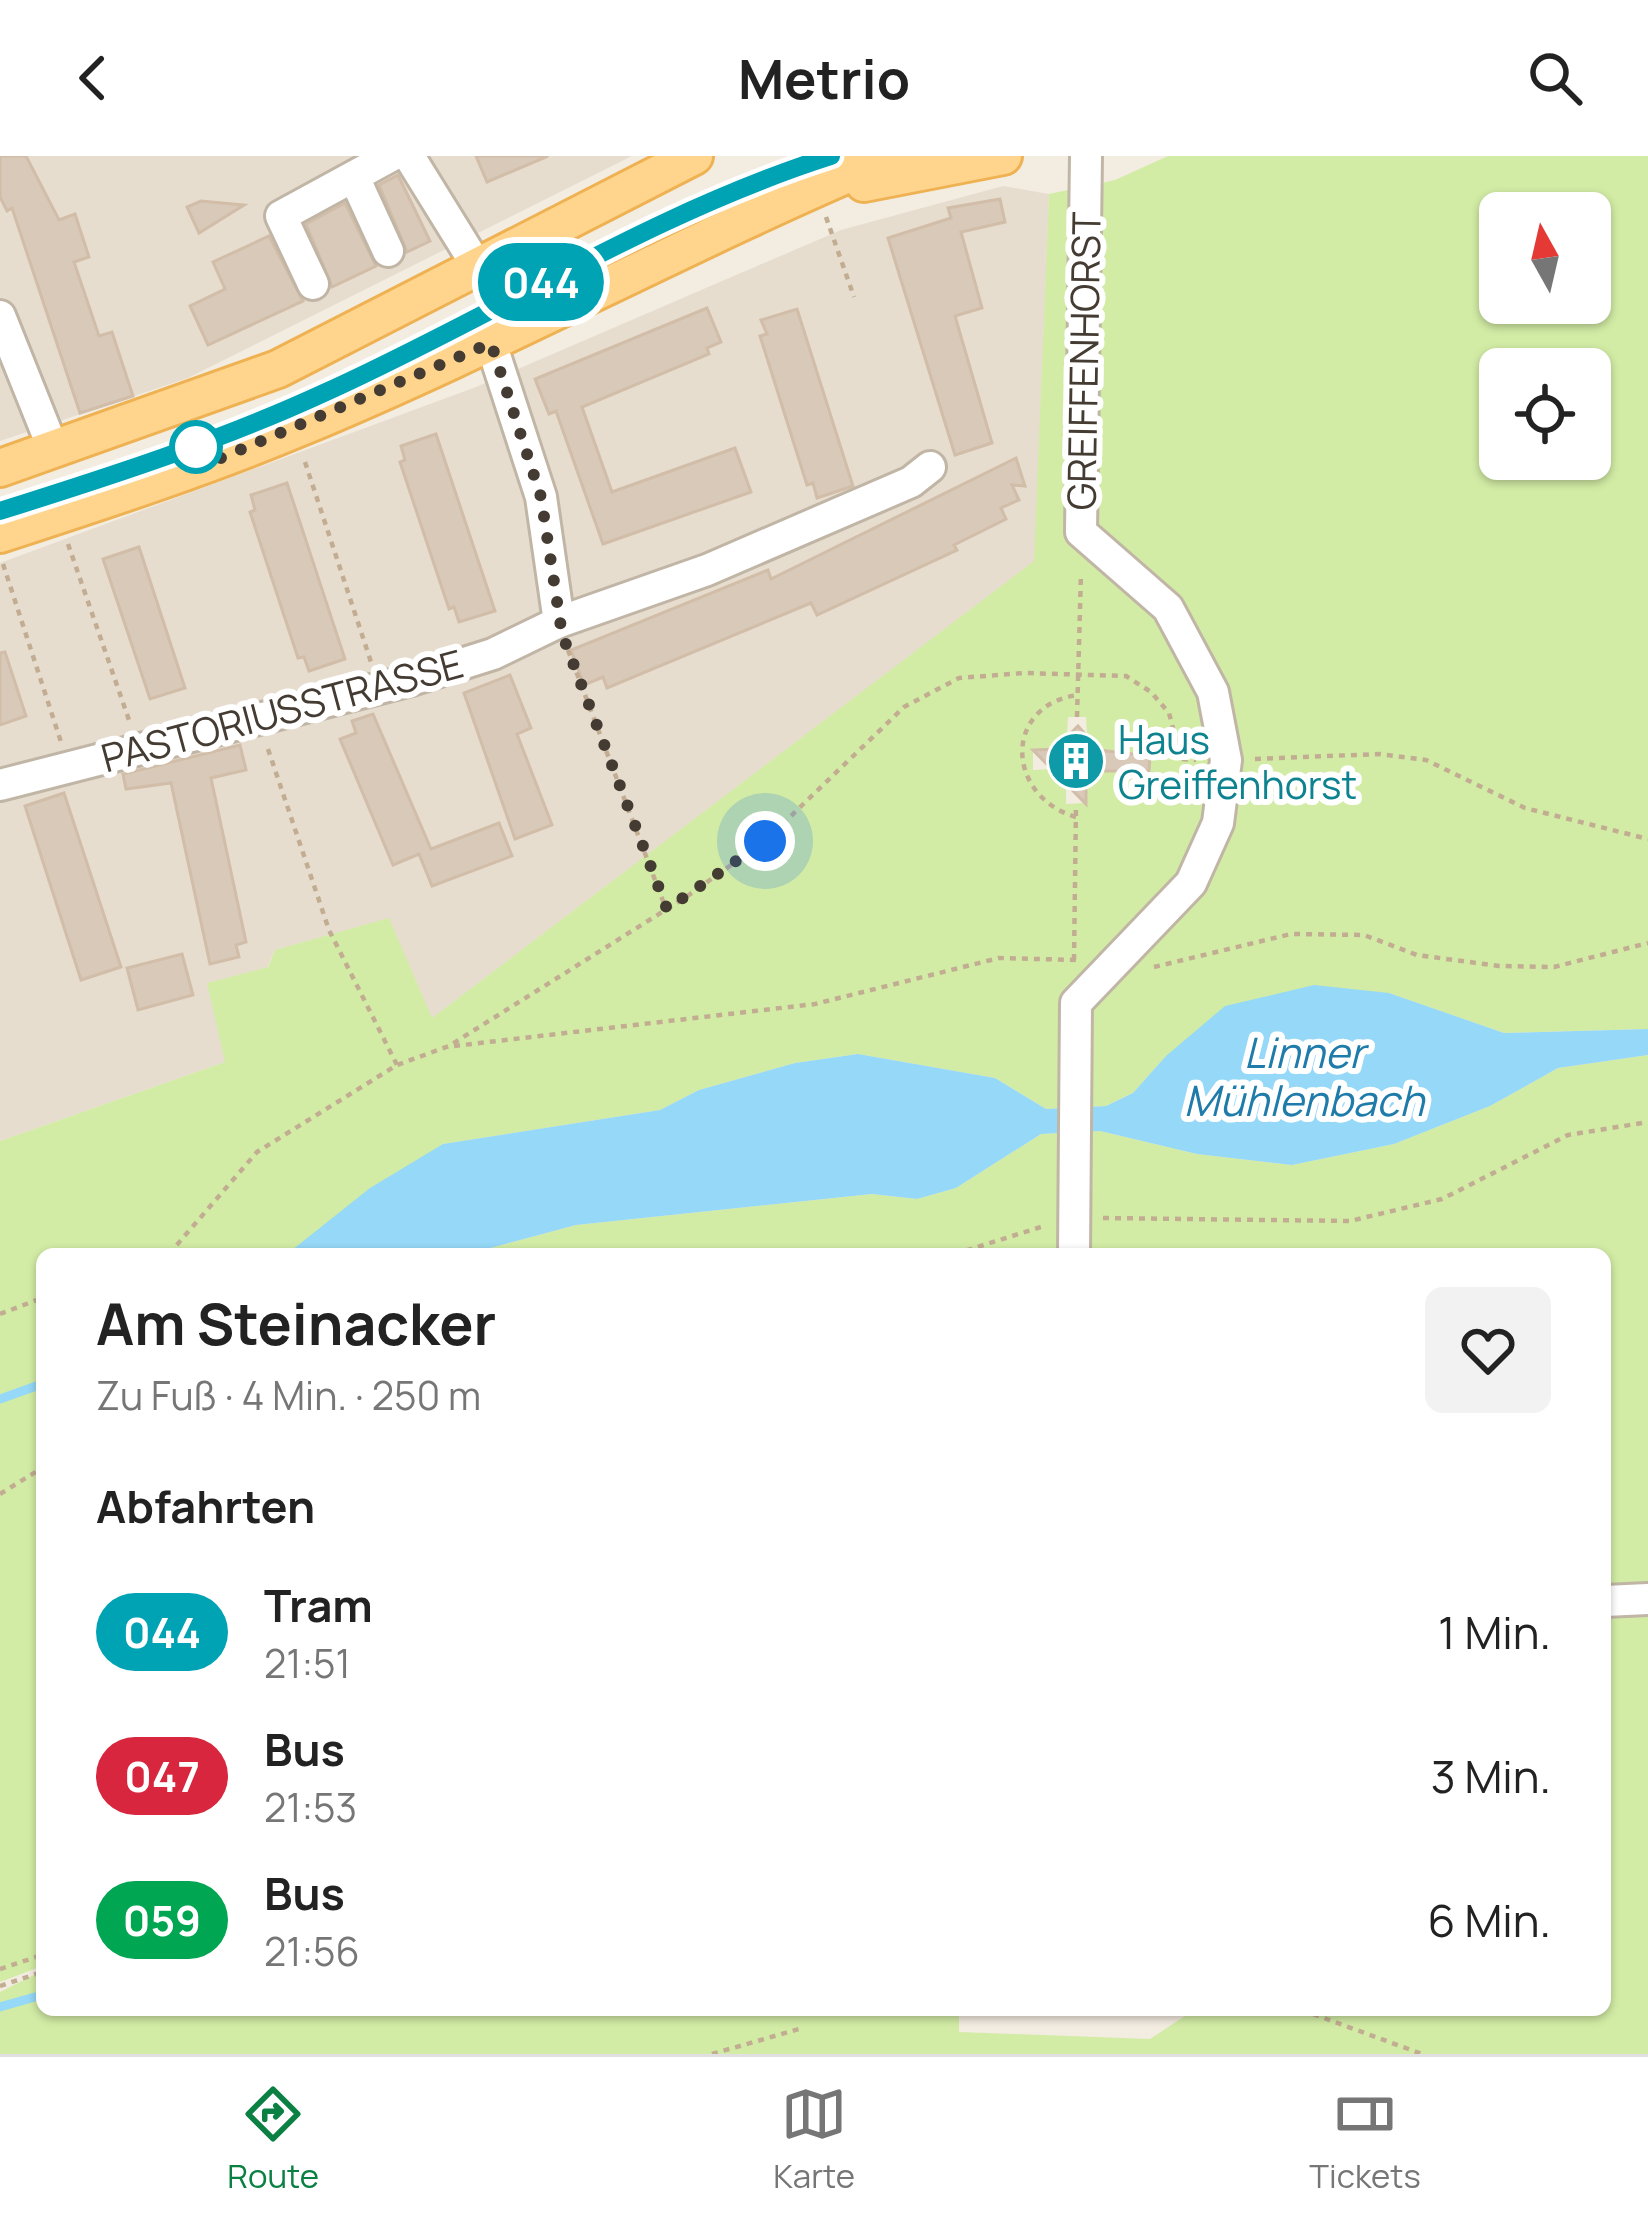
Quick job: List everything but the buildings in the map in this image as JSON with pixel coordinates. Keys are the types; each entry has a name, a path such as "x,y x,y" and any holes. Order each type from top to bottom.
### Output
{"main road":[{"path":"0,468 278,369 694,156"},
{"path":"1,546 491,343 773,205 890,156"},
{"path":"773,205 1003,156"}],"street":[{"path":"313,284 281,217 391,156"},
{"path":"410,156 476,266"},
{"name":"GREIFFENHORST","path":"1074,1248 1076,1003 1191,883 1218,823 1226,760 1213,692 1168,608 1081,532 1086,156"},
{"path":"355,179 388,251"},
{"path":"0,316 53,451"},
{"path":"491,343 541,497 559,622"},
{"name":"PASTORIUSSTRASSE","path":"0,785 380,688 493,654 559,622 706,570 911,482 930,467"},
{"path":"1611,1601 1648,1599"}],"path":[{"path":"836,245 854,297"},
{"path":"303,457 380,688"},
{"path":"1077,717 1081,532"},
{"path":"66,539 139,748"},
{"path":"1,546 69,766"},
{"path":"559,622 667,909"},
{"path":"174,1248 256,1152 397,1065 448,1046 667,909 765,841 904,707 959,678 1126,676 1151,692 1169,713 1181,760 1379,754 1426,760 1525,808 1648,839"},
{"path":"1076,817 1052,810 1035,795 1024,770 1023,746 1030,724 1048,704 1078,695"},
{"path":"257,719 329,930 397,1065"},
{"path":"448,1046 815,1004 999,958 1074,959 1076,804"},
{"path":"1112,966 1161,968 1251,940 1330,932 1364,934 1417,955 1499,966 1554,967 1648,943"},
{"path":"974,1248 1075,1217 1350,1221 1442,1199 1568,1136 1648,1123"},
{"path":"0,1314 36,1300"},
{"path":"0,1494 36,1472"},
{"path":"0,1969 36,1957"},
{"path":"0,1986 36,1974"},
{"path":"1318,2016 1422,2054"},
{"path":"712,2054 800,2029"},
{"path":"756,2042 763,2054"}],"shaded area":[{"path":"0,156 632,156 188,378 0,441"},
{"path":"1003,186 1049,194 1035,561 431,1019 388,919 275,950 225,1062 0,1141 0,563 476,387 841,230"}],"green space":[{"path":"1168,156 1648,156 1648,1029 1504,1033 1389,993 1166,1056 1133,1093 1106,1106 1046,1109 995,1078 858,1054 795,1063 699,1090 660,1110 443,1144 296,1248 36,1248 36,1968 0,1982 0,1141 225,1062 207,983 268,967 275,950 389,918 432,1018 1034,561 1049,194 1115,180","holes":["1068,717 1086,717 1087,737 1099,750 1120,753 1120,771 1099,771 1086,783 1085,803 1066,804 1066,783 1052,769 1033,770 1033,750 1055,749 1067,737"]},
{"path":"1648,1055 1648,2054 0,2054 0,1992 36,1974 36,2016 959,2016 959,2032 1150,2039 1185,2016 1611,2016 1611,1248 490,1248 576,1225 872,1194 917,1199 956,1188 1041,1134 1100,1131 1197,1154 1292,1165 1394,1144 1490,1106 1558,1068"}],"water":[{"name":"Linner Mühlenbach","path":"1314,985 1389,993 1504,1033 1648,1029 1648,1055 1558,1068 1490,1106 1394,1144 1292,1165 1197,1154 1100,1131 1041,1134 956,1188 917,1199 872,1194 576,1225 490,1248 295,1248 370,1188 443,1144 660,1110 699,1090 795,1063 858,1054 995,1078 1046,1109 1106,1106 1133,1093 1166,1056 1225,1006"}],"waterway":[{"name":"Linner Mühlenbach","path":"0,1399 36,1386"},
{"path":"0,2007 36,1997"}],"tram line":[{"path":"0,511 165,457 286,410 637,236 831,156"},
{"name":"044","path":"0,511 238,431 330,391 675,216 831,156"}],"place":[{"name":"Haus Greiffenhorst","path":"1076,761"}],"route":[{"path":"196,447 200,467 491,343 524,432 541,497 562,634 667,909 765,841"}]}
